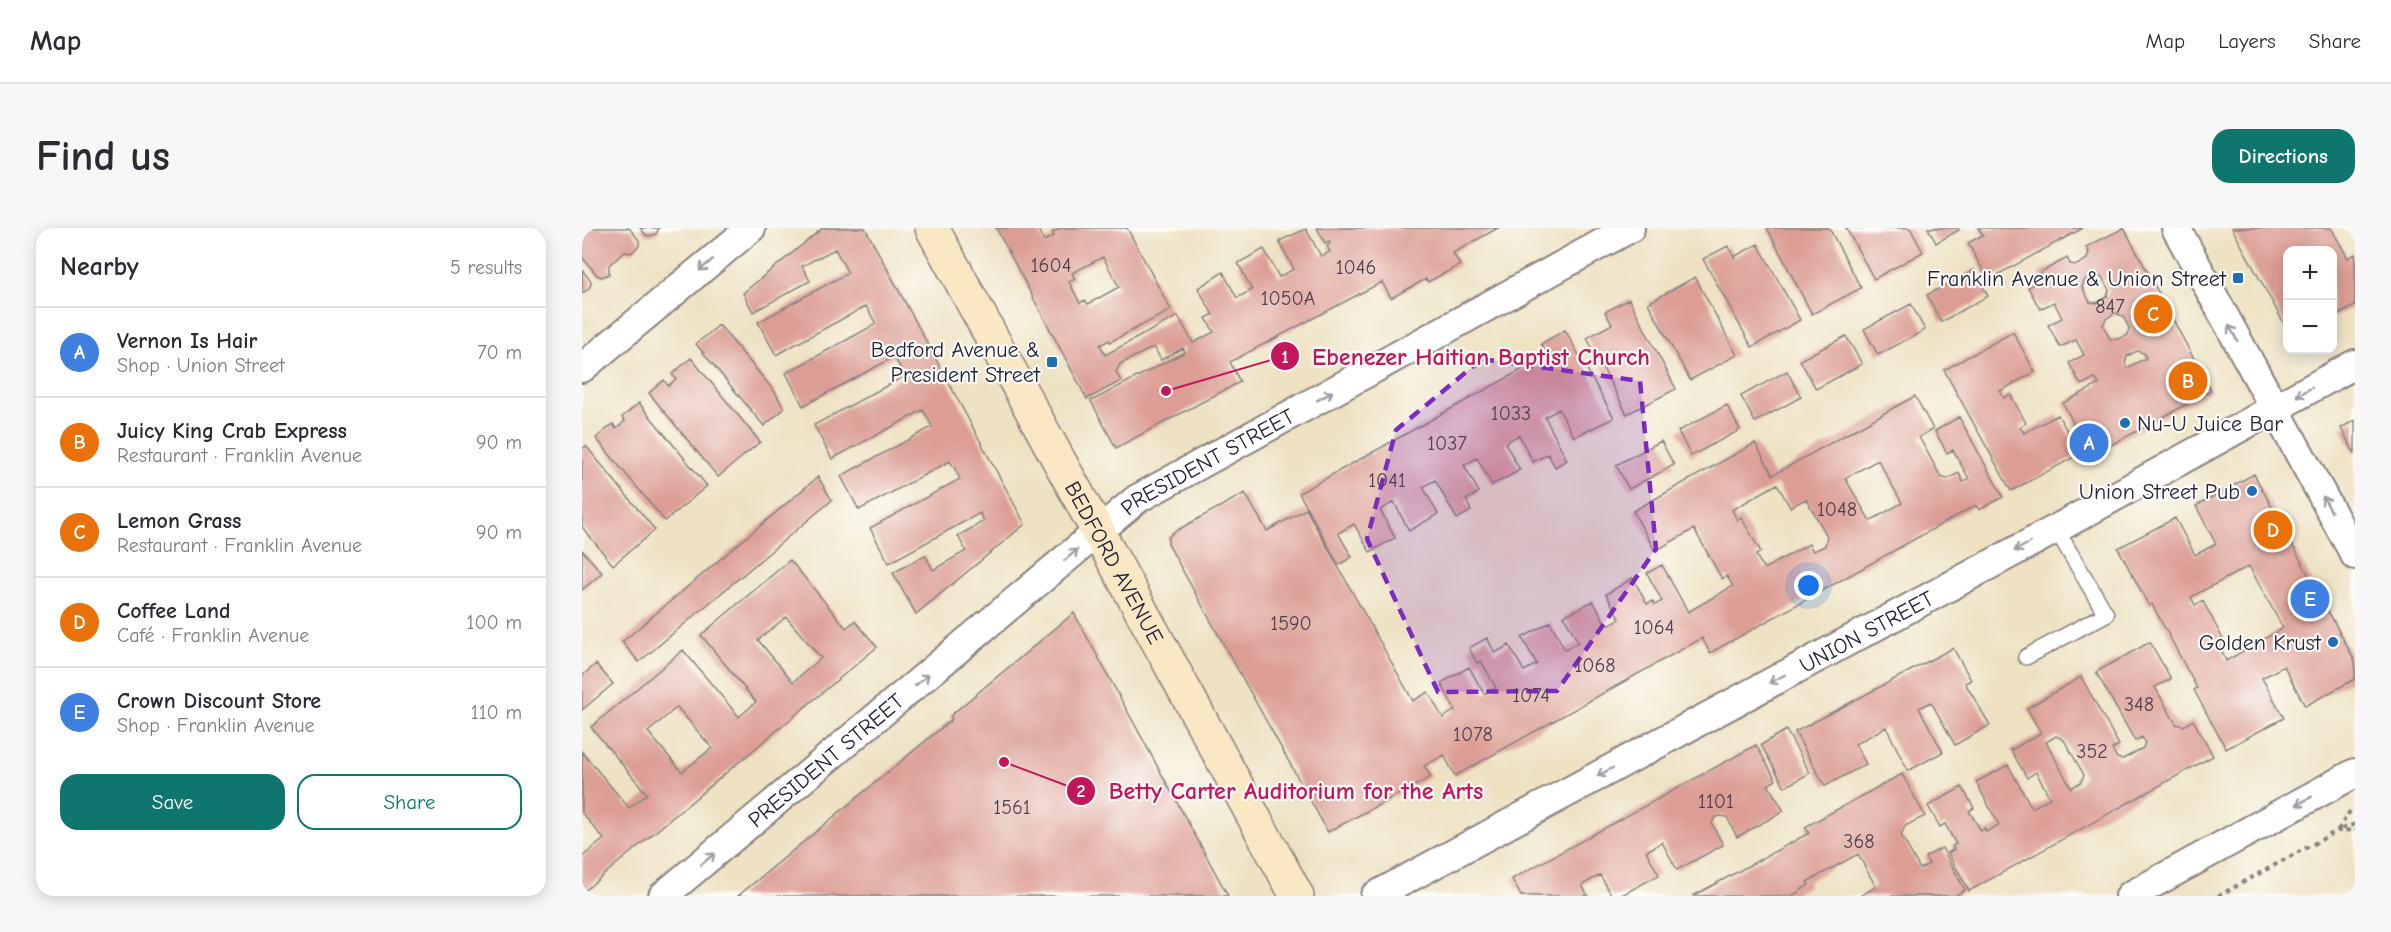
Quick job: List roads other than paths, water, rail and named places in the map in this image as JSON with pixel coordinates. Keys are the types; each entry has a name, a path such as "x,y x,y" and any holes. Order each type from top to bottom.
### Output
{"street":[{"name":"BEDFORD AVENUE","path":"932,228 1297,896"},
{"name":"PRESIDENT STREET","path":"663,896 1137,499 1630,228"},
{"path":"2176,228 2355,555"},
{"path":"582,368 738,232"},
{"name":"UNION STREET","path":"1375,896 2056,529 2355,364"},
{"path":"2130,896 2355,773"}],"lane":[{"path":"2026,657 2106,614 2056,529"}],"place":[{"name":"Franklin Avenue & Union Street","path":"2238,278"},
{"name":"Lemon Grass","path":"2153,314"},
{"name":"Bedford Avenue & President Street","path":"1052,362"},
{"name":"Juicy King Crab Express","path":"2188,381"},
{"name":"Ebenezer Haitian Baptist Church","path":"1166,391"},
{"name":"Nu-U Juice Bar","path":"2125,423"},
{"name":"Vernon Is Hair","path":"2089,443"},
{"name":"Union Street Pub","path":"2252,491"},
{"name":"Coffee Land","path":"2273,530"},
{"name":"Crown Discount Store","path":"2310,599"},
{"name":"Golden Krust","path":"2333,642"},
{"name":"Betty Carter Auditorium for the Arts","path":"1004,762"}]}
